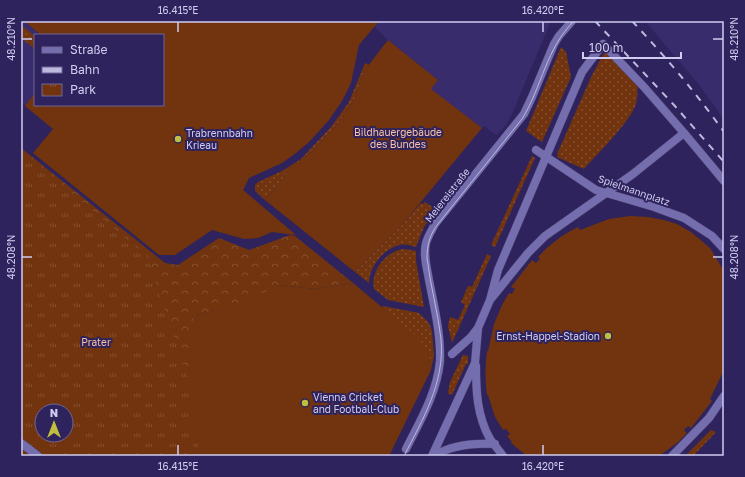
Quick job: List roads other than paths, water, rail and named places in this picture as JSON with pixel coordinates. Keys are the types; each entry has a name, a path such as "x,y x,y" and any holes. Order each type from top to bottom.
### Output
{"street":[{"name":"Meiereistraße","path":"406,449 431,399 440,362 439,337 426,259 426,243 429,234 435,224 524,114 554,44 572,21"},
{"path":"452,354 471,337 478,328 490,300 498,270 582,72 603,44 644,87 724,181"},
{"path":"490,300 545,236 606,194 663,151 684,133"},
{"name":"Spielmannplatz","path":"536,150 585,183 606,194 654,207 684,218 712,236 724,249"},
{"path":"478,328 475,363 476,390 480,412 490,438 504,456"},
{"path":"433,456 475,363"},
{"path":"672,456 709,418 724,396"},
{"path":"21,443 38,456"},
{"path":"433,456 446,450 462,446 495,444"}],"tram line":[{"path":"404,456 431,400 440,370 441,339 427,258 428,244 431,236 438,224 522,119 535,94 557,43 574,21"}],"railway":[{"path":"595,21 674,105 724,162"},
{"path":"632,21 680,75 724,132"}],"place":[{"name":"Trabrennbahn Krieau","path":"178,139"},
{"name":"Ernst-Happel-Stadion","path":"608,336"},
{"name":"Vienna Cricket and Football-Club","path":"305,403"}],"park label":[{"name":"Bildhauergebäude des Bundes","path":"398,138"},
{"name":"Prater","path":"96,342"}]}
